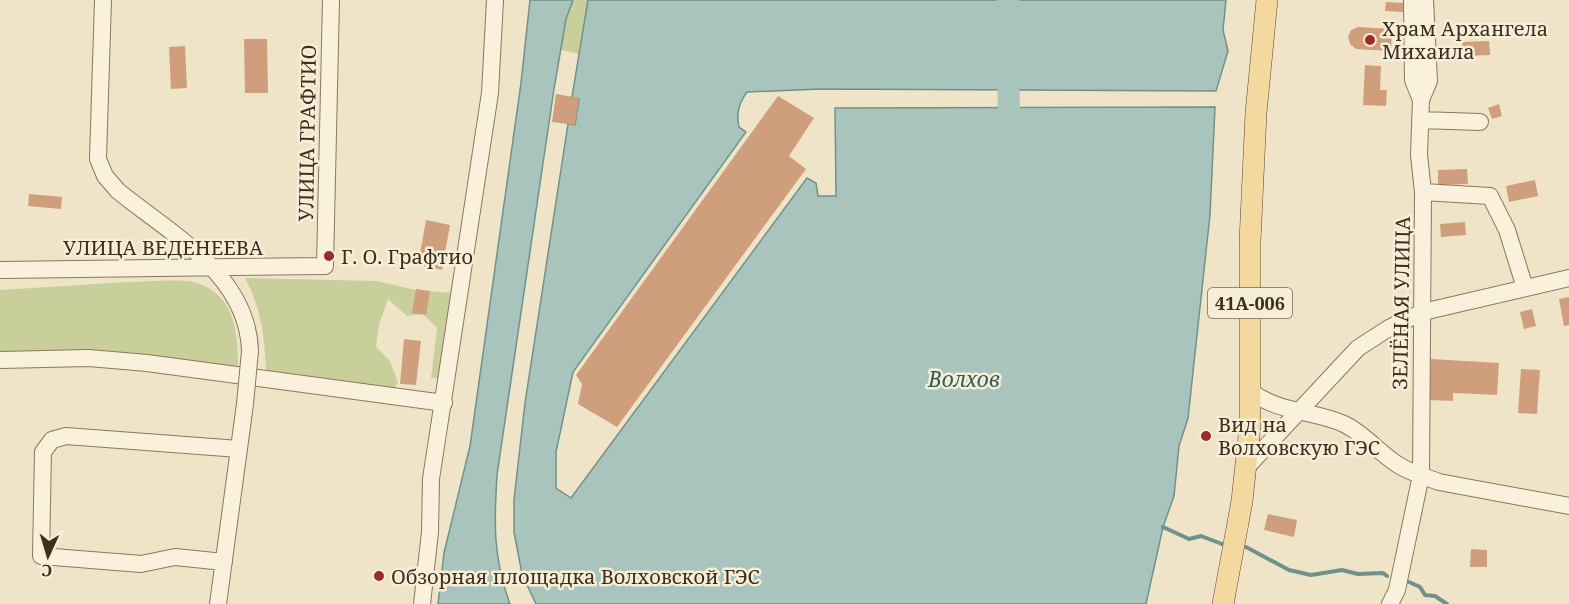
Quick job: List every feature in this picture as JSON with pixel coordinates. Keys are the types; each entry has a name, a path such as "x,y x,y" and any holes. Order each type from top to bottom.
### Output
{"main road":[{"name":"41А-006","path":"1223,604 1242,501 1250,426 1250,241 1256,113 1267,0"}],"street":[{"path":"103,0 98,159 105,176 118,191 214,268 231,289 242,309 249,330 250,351 245,404 218,604"},
{"name":"УЛИЦА ГРАФТИО","path":"326,266 331,0"},
{"path":"422,604 430,532 431,479 490,93 495,0"},
{"path":"1412,0 1413,80 1421,100"},
{"name":"ЗЕЛЁНАЯ УЛИЦА","path":"1390,604 1397,590 1421,475 1423,192 1419,155 1421,100 1429,81 1425,0"},
{"path":"1420,120 1480,123"},
{"path":"1423,192 1490,196 1508,230 1525,288"},
{"name":"УЛИЦА ВЕДЕНЕЕВА","path":"0,270 326,266"},
{"path":"1245,469 1358,348 1389,328 1423,312 1569,278"},
{"path":"0,360 89,358 147,363 444,403"},
{"path":"1249,390 1258,397 1298,413 1345,424 1400,466 1439,482 1569,506"},
{"path":"224,562 175,557 141,564 41,556 43,452 52,440 66,436 239,449"}],"green space":[{"path":"573,0 588,0 579,54 561,50 566,19"},
{"path":"245,278 377,281 415,290 452,293 442,379 431,378 437,328 423,314 407,316 388,299 379,325 376,347 390,361 398,382 394,390 266,375 262,325"},
{"path":"182,281 197,283 210,289 227,306 232,317 237,341 238,367 0,357 0,290"}],"water":[{"path":"530,0 573,0 566,19 554,89 497,475 496,540 500,571 510,604 438,604 444,553 470,446 521,83"},
{"name":"Волхов","path":"588,0 1226,0 1223,30 1228,51 1216,91 820,89 747,92 738,113 739,127 746,132 573,372 556,452 556,488 571,498 807,178 816,183 818,196 836,196 835,108 1215,107 1210,215 1188,418 1179,446 1174,496 1163,527 1146,604 536,604 522,574 514,532 514,500 525,403 568,124 575,125 579,99 572,97"}],"building":[{"path":"1386,2 1404,3 1403,12 1385,11"},
{"name":"Храм Архангела Михаила","path":"1358,27 1392,29 1391,51 1356,49 1350,44 1348,37 1351,30"},
{"path":"244,39 267,39 268,93 245,93"},
{"path":"1489,41 1490,55 1462,56 1462,42"},
{"path":"185,46 187,88 171,89 169,47"},
{"path":"1365,65 1381,66 1380,90 1387,90 1386,106 1363,105"},
{"path":"556,94 579,98 575,125 552,122"},
{"path":"778,96 814,118 789,156 806,169 617,427 578,404 582,384 576,375"},
{"path":"1499,104 1502,116 1492,119 1488,108"},
{"path":"1467,169 1468,184 1438,185 1438,170"},
{"path":"1535,180 1538,196 1509,202 1506,186"},
{"path":"29,194 62,197 61,209 28,206"},
{"path":"426,220 450,225 442,270 418,265"},
{"path":"1465,222 1466,235 1441,237 1440,224"},
{"path":"416,289 430,291 426,315 412,313"},
{"path":"1569,297 1569,325 1564,326 1559,299"},
{"path":"1532,309 1536,326 1524,329 1520,312"},
{"path":"404,339 421,341 416,385 400,384"},
{"path":"1431,359 1499,363 1497,395 1453,393 1453,401 1429,400"},
{"path":"1521,369 1540,370 1537,414 1518,413"},
{"path":"1268,514 1297,520 1294,537 1264,530"},
{"path":"1471,549 1487,550 1487,567 1470,567"}],"waterway":[{"name":"Волхов","path":"1008,0 1009,136"},
{"path":"1163,527 1189,539 1201,536 1222,544"},
{"path":"1246,547 1289,570 1311,575 1342,570 1358,574 1383,573 1387,576"},
{"path":"1409,582 1420,587 1425,595 1435,596 1447,604"}],"place":[{"name":"Храм Архангела Михаила","path":"1370,40"},
{"name":"Г. О. Графтио","path":"329,256"},
{"name":"Вид на Волховскую ГЭС","path":"1206,436"},
{"name":"Обзорная площадка Волховской ГЭС","path":"379,576"}]}
